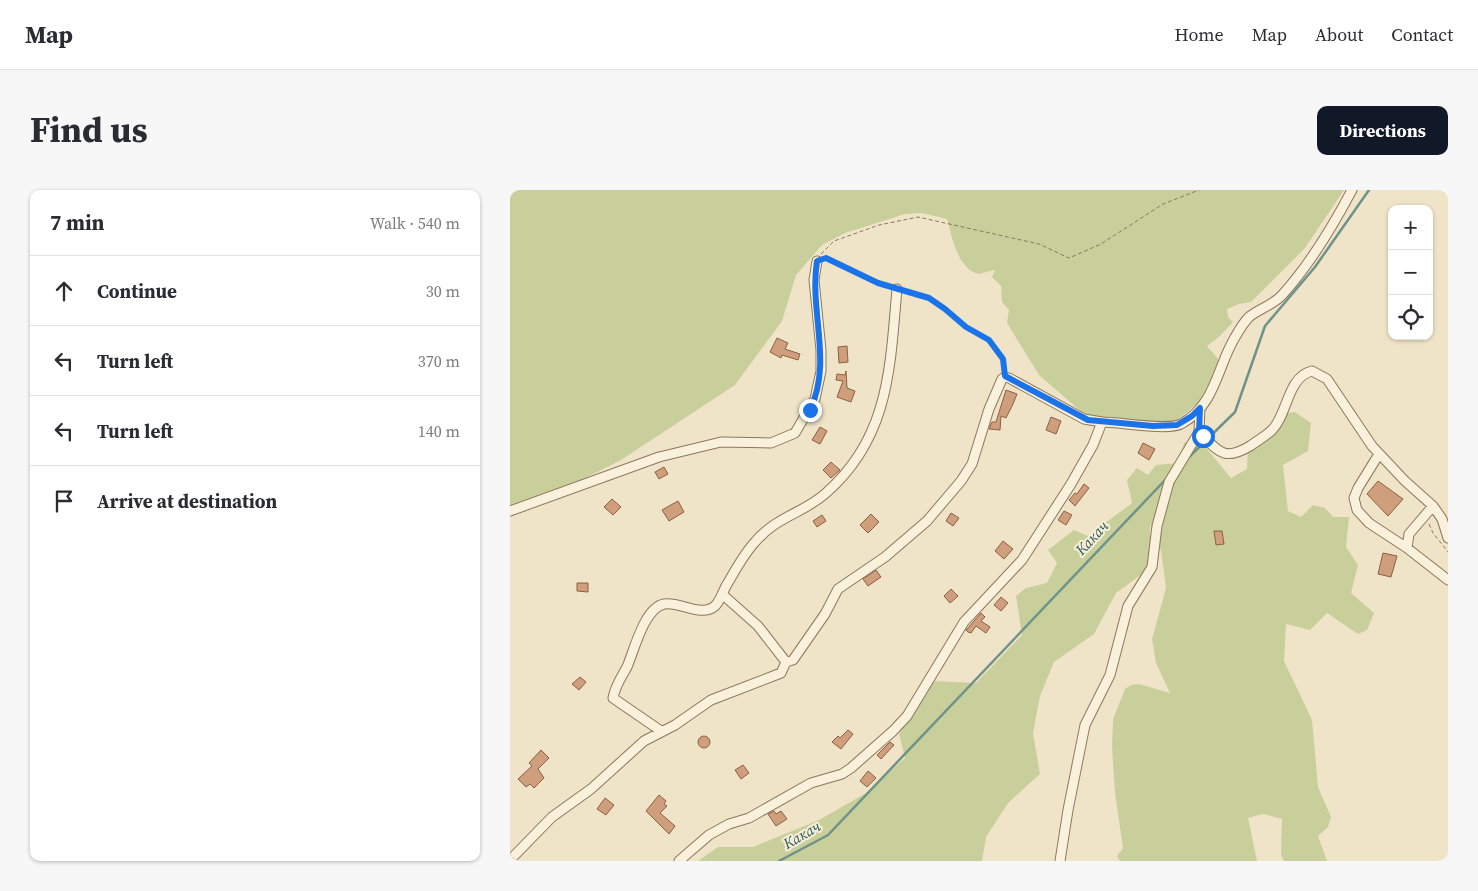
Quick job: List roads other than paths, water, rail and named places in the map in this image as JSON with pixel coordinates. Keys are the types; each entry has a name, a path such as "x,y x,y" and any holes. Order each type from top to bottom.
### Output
{"street":[{"path":"510,860 552,817 591,789 644,741 675,725 711,700 781,672 786,662 792,660 797,655 825,614 838,589 885,557 927,521 961,481 972,464 989,409 1000,382 1005,376 1084,419 1153,426 1177,425 1192,416 1209,397 1224,358 1240,329 1248,318 1274,302 1284,293 1330,232 1352,190"},
{"path":"510,511 658,457 721,442 771,444 795,433 815,399 821,370 821,350 814,280 817,261"},
{"path":"661,731 613,698 615,688 627,667 648,617 657,607 665,604 708,610 716,605 738,566 755,542 776,522 825,494 848,470 876,421 888,385 897,289"},
{"path":"1201,434 1217,450 1232,455 1257,442 1272,430 1297,380 1303,374 1312,372 1327,379 1379,454 1442,519 1448,538"},
{"path":"1060,861 1085,726 1110,675 1128,606 1152,567 1157,526 1168,482 1201,434 1200,408"},
{"path":"679,861 709,835 729,824 749,818 811,783 842,774 852,768 893,731 907,716 964,622 1022,560 1071,484 1093,445 1102,422"},
{"path":"1379,454 1362,479 1354,498 1357,510 1369,524 1407,548 1448,580"},
{"path":"1407,548 1410,534 1431,509"},
{"path":"722,594 758,626 786,662"}],"waterway":[{"name":"Какач","path":"1188,458 1235,412 1265,326 1315,267 1369,190"},
{"name":"Какач","path":"779,861 828,835 1168,477"}]}
